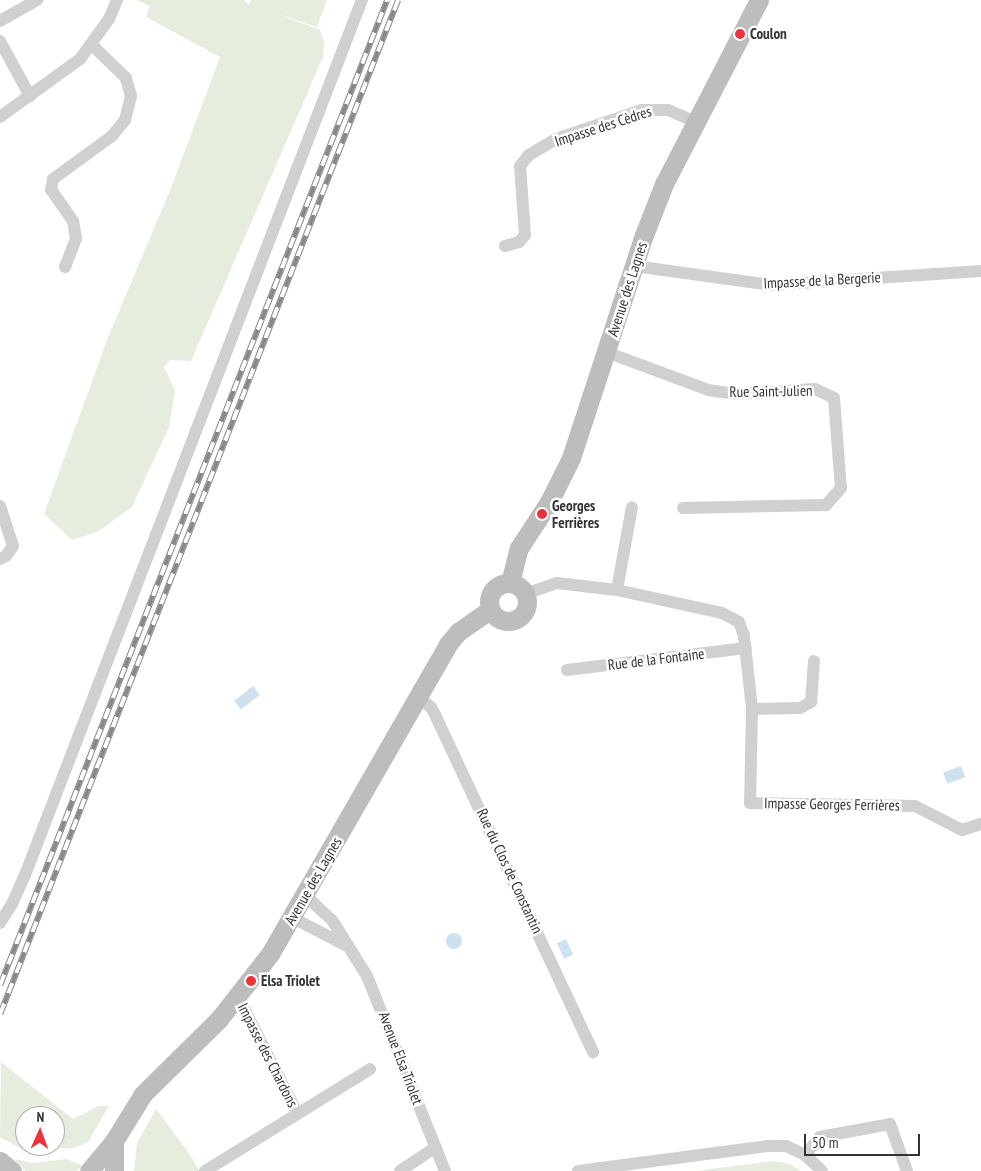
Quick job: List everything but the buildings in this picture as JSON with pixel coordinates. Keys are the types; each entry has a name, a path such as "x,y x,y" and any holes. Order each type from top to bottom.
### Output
{"street":[{"path":"0,21 37,0"},
{"path":"0,117 71,66 92,46 109,19 116,0"},
{"path":"0,923 25,875 362,0"},
{"name":"Avenue des Lagnes","path":"510,583 519,548 549,502 571,458 634,266 664,184 754,2"},
{"path":"0,41 30,96"},
{"path":"66,267 76,238 74,221 52,190 53,179 112,136 125,120 130,96 126,78 92,46"},
{"name":"Impasse des Cèdres","path":"505,246 519,242 525,235 520,166 529,155 556,139 642,110 668,110 694,121"},
{"name":"Impasse de la Bergerie","path":"634,266 771,285 981,271"},
{"name":"Rue Saint-Julien","path":"606,352 708,390 736,394 815,389 834,398 841,488 826,505 684,508"},
{"path":"0,506 13,546 6,556 0,559"},
{"path":"617,590 632,507"},
{"path":"510,583 525,594 526,607 519,617 499,618 491,609 493,590 510,583"},
{"name":"Impasse Georges Ferrières","path":"525,594 557,583 617,590 722,613 739,622 746,648 752,709 750,803 915,806 962,830 981,824"},
{"name":"Avenue des Lagnes","path":"89,1171 114,1140 143,1094 238,997 293,918 418,697 458,632 491,609"},
{"name":"Rue de la Fontaine","path":"567,670 746,648"},
{"path":"752,709 800,708 811,702 814,660"},
{"name":"Rue du Clos de Constantin","path":"418,697 431,707 437,719 593,1052"},
{"name":"Avenue Elsa Triolet","path":"306,896 324,910 367,976 385,1016 445,1171"},
{"name":"Avenue Elsa Triolet","path":"293,918 349,948"},
{"name":"Impasse des Chardons","path":"238,997 298,1114"},
{"name":"Impasse des Chardons","path":"205,1171 370,1069"},
{"path":"805,1154 820,1137 890,1124 907,1171"},
{"path":"114,1140 114,1171"},
{"path":"578,1171 769,1146 786,1146 805,1154 822,1171"},
{"path":"400,1171 436,1147"},
{"path":"0,1161 12,1171"}],"shaded area":[{"path":"136,0 244,0 249,5 251,0 327,0 317,27 272,12 320,30 324,41 323,57 191,361 170,360 164,367 175,390 169,427 132,507 99,531 72,540 44,514 107,340 171,188 220,57 146,17 150,6"},
{"path":"1,1062 57,1106 15,1106 15,1145 0,1137"},
{"path":"99,1106 109,1106 88,1142 74,1148 65,1148 65,1113 73,1119"},
{"path":"156,1109 200,1171 134,1171 137,1143"},
{"path":"14,1159 33,1163 66,1159 83,1166 76,1171 26,1171"},
{"path":"774,1161 790,1164 801,1171 696,1171"}],"water":[{"path":"253,686 260,695 241,709 234,701"},
{"path":"961,766 965,777 947,784 943,772"},
{"path":"454,933 460,935 462,941 460,947 454,949 448,947 446,941 448,935"},
{"path":"566,939 573,954 564,959 557,943"}],"railway":[{"path":"0,985 387,0"},
{"path":"0,1014 398,0"}],"place":[{"name":"Coulon","path":"740,34"},
{"name":"Georges Ferrières","path":"542,514"},
{"name":"Elsa Triolet","path":"251,981"}]}
